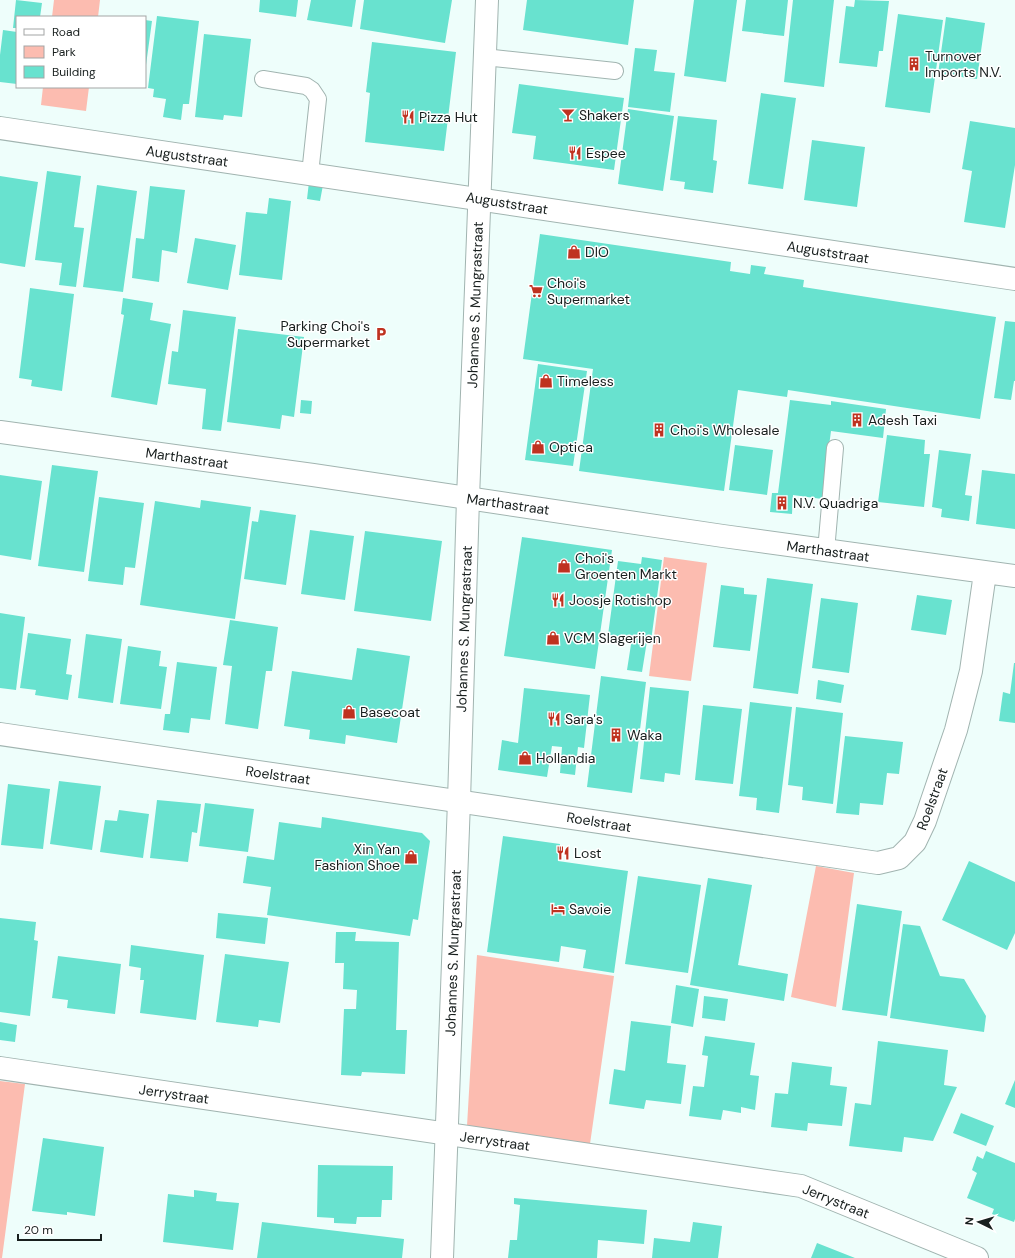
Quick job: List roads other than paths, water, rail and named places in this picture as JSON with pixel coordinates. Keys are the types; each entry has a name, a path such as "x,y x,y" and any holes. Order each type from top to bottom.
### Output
{"street":[{"name":"Johannes S. Mungrastraat","path":"442,1258 486,0"},
{"name":"Auguststraat","path":"0,128 1015,279"},
{"name":"Marthastraat","path":"0,432 468,498 826,551 1015,576"},
{"name":"Roelstraat","path":"0,734 878,863 899,858 915,842 925,821 956,730 971,671 985,573"},
{"name":"Jerrystraat","path":"0,1068 801,1186 977,1258"}],"lane":[{"path":"484,57 615,71"},
{"path":"263,79 306,86 312,90 318,99 310,174"},
{"path":"826,551 835,448"}],"place":[{"name":"Turnover Imports N.V.","path":"914,64"},
{"name":"Shakers","path":"568,115"},
{"name":"Pizza Hut","path":"408,117"},
{"name":"Espee","path":"575,153"},
{"name":"DIO","path":"574,252"},
{"name":"Choi's Supermarket","path":"536,291"},
{"name":"Parking Choi's Supermarket","path":"381,334"},
{"name":"Timeless","path":"546,381"},
{"name":"Adesh Taxi","path":"857,420"},
{"name":"Choi's Wholesale","path":"659,430"},
{"name":"Optica","path":"538,447"},
{"name":"N.V. Quadriga","path":"782,503"},
{"name":"Choi's Groenten Markt","path":"564,566"},
{"name":"Joosje Rotishop","path":"558,600"},
{"name":"VCM Slagerijen","path":"553,638"},
{"name":"Basecoat","path":"349,712"},
{"name":"Sara's","path":"554,719"},
{"name":"Waka","path":"616,735"},
{"name":"Hollandia","path":"525,758"},
{"name":"Lost","path":"563,853"},
{"name":"Xin Yan Fashion Shoe","path":"411,857"},
{"name":"Savoie","path":"558,909"}]}
